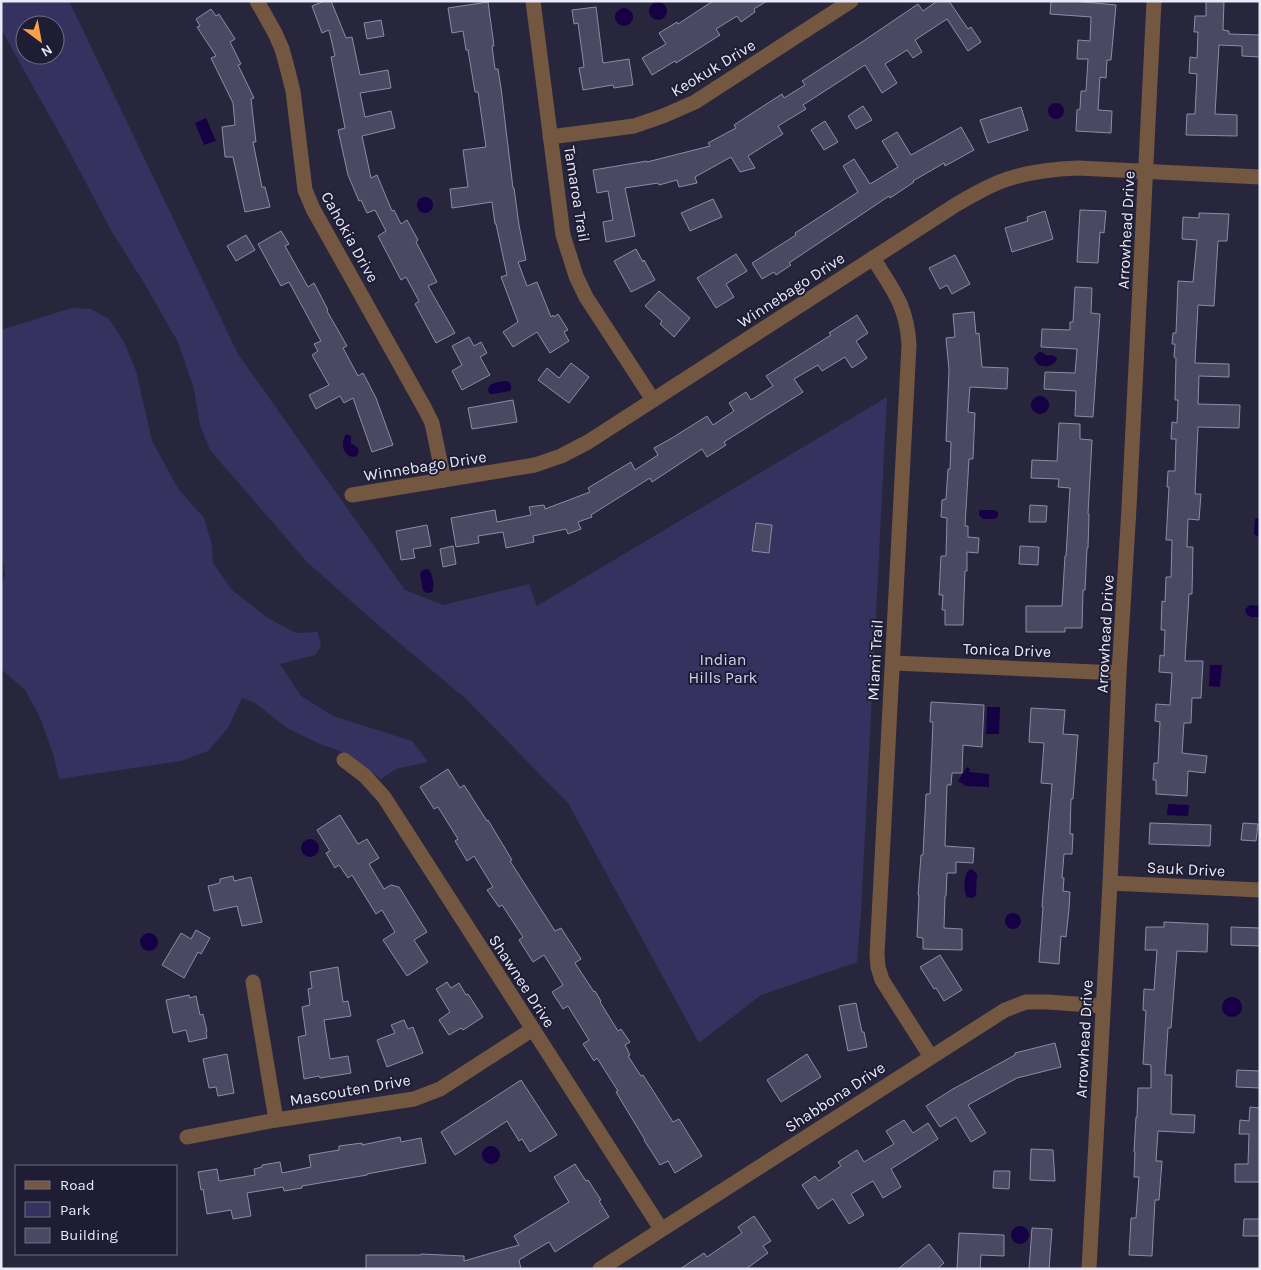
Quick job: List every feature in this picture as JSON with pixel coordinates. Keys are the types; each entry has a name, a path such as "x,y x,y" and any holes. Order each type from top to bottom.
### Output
{"street":[{"name":"Cahokia Drive","path":"258,1 282,49 293,91 305,190 313,209 426,409 432,423 444,480"},
{"name":"Tamaroa Trail","path":"532,1 563,235 569,258 586,297 653,400"},
{"name":"Keokuk Drive","path":"550,137 634,126 695,102 851,1"},
{"name":"Arrowhead Drive","path":"1089,1269 1154,1"},
{"name":"Winnebago Drive","path":"352,495 535,465 561,456 588,442 957,204 1002,181 1030,173 1078,168 1260,177"},
{"name":"Miami Trail","path":"873,258 898,298 908,330 909,345 877,955 882,980 931,1057"},
{"name":"Tonica Drive","path":"892,663 1120,673"},
{"name":"Shawnee Drive","path":"344,760 365,776 384,798 661,1229"},
{"name":"Sauk Drive","path":"1110,883 1260,890"},
{"path":"253,982 276,1120"},
{"name":"Shabbona Drive","path":"600,1269 1005,1010 1026,1002 1103,1006"},
{"name":"Mascouten Drive","path":"187,1137 276,1120 414,1098 440,1089 533,1029"}],"green space":[{"name":"Indian Hills Park","path":"1,1 69,1 238,354 405,590 443,605 529,584 537,606 887,397 857,962 761,995 699,1043 568,803 466,699 307,562 210,450 200,425 194,389 178,342 112,232 21,65 65,65 65,15 15,15 15,54 1,29"},
{"path":"72,308 91,309 109,319 124,342 136,371 152,441 179,490 204,518 212,545 213,563 232,590 268,618 296,633 318,632 321,646 315,655 280,664 301,696 333,716 412,741 428,762 396,769 381,779 348,754 320,744 287,728 255,703 242,698 228,728 208,751 181,761 59,779 53,753 39,715 25,690 1,669 1,588 5,575 1,547 1,330"}],"shaded area":[{"path":"658,2 664,5 667,11 664,17 658,20 652,17 649,11 652,5"},
{"path":"624,8 630,11 633,17 630,23 624,26 618,23 615,17 618,11"},
{"path":"1056,103 1062,105 1064,111 1062,117 1056,119 1050,117 1048,111 1050,105"},
{"path":"206,118 216,141 204,145 195,123"},
{"path":"422,197 428,197 433,202 431,211 422,213 417,208 417,202"},
{"path":"1039,352 1054,356 1057,359 1052,365 1041,366 1035,361 1034,357"},
{"path":"506,381 511,385 510,391 490,394 488,390 490,385"},
{"path":"1040,396 1046,399 1049,405 1046,411 1040,414 1034,411 1031,405 1034,399"},
{"path":"346,434 351,436 351,443 358,448 356,456 349,456 343,448"},
{"path":"980,510 994,510 998,512 998,516 995,519 983,519 979,515"},
{"path":"1260,517 1259,537 1254,534 1255,519"},
{"path":"428,569 432,577 433,587 432,592 427,593 423,590 420,574 423,570"},
{"path":"1250,605 1260,606 1260,617 1251,617 1246,614 1245,609"},
{"path":"1210,665 1222,665 1220,687 1209,686"},
{"path":"987,707 1000,707 999,734 986,734"},
{"path":"967,767 970,769 969,772 989,774 989,787 966,786 958,781"},
{"path":"1168,804 1189,805 1188,816 1167,815"},
{"path":"306,839 314,839 319,844 317,855 306,857 301,852 301,844"},
{"path":"971,869 977,874 976,895 973,898 967,897 964,888 967,872"},
{"path":"1013,913 1019,915 1021,921 1019,927 1013,929 1007,927 1005,921 1007,915"},
{"path":"145,933 153,933 158,938 156,949 145,951 140,946 140,938"},
{"path":"1232,997 1239,1000 1242,1007 1239,1014 1232,1017 1225,1014 1222,1007 1225,1000"},
{"path":"491,1146 497,1149 500,1155 497,1161 491,1164 485,1161 482,1155 485,1149"},
{"path":"1020,1226 1026,1229 1029,1235 1026,1241 1020,1244 1014,1241 1011,1235 1014,1229"}],"building":[{"path":"324,1 331,1 346,38 352,37 360,75 388,70 391,88 360,93 365,117 391,111 395,128 362,136 371,178 377,175 392,211 394,210 401,224 407,220 437,282 428,286 455,333 436,343 415,304 419,301 406,277 401,280 378,236 386,231 375,210 367,213 361,200 359,201 348,175 338,130 345,128 331,57 335,56 329,30 322,33 312,6"},
{"path":"713,1 767,1 754,9 755,12 741,22 737,16 716,29 720,35 676,63 675,61 652,75 642,58 666,44 659,33 677,22 678,24"},
{"path":"937,1 949,1 968,29 971,27 981,42 968,51 947,19 915,40 922,52 913,58 907,50 885,64 897,83 882,93 865,65 803,105 806,109 778,126 783,134 748,156 755,168 740,172 731,157 695,177 697,183 679,187 677,180 659,185 658,183 625,188 635,236 606,242 603,222 613,220 608,191 597,193 593,170 647,162 710,146 708,143 736,128 734,125 782,94 784,98 805,85 802,81 918,4 923,11"},
{"path":"1051,1 1116,5 1111,60 1107,60 1106,78 1100,77 1098,110 1112,111 1111,133 1076,131 1077,110 1080,109 1081,91 1086,91 1088,59 1077,59 1078,40 1090,41 1091,17 1050,14"},
{"path":"1206,1 1224,1 1223,30 1229,31 1229,34 1260,35 1260,57 1242,56 1242,46 1219,45 1215,114 1237,115 1237,136 1186,135 1187,114 1195,114 1197,74 1189,73 1190,57 1197,58 1198,32 1194,32 1195,16 1206,16"},
{"path":"488,2 495,69 498,69 513,188 526,260 518,262 527,286 537,282 551,317 558,314 568,330 564,332 569,341 550,353 537,332 513,347 503,332 518,322 501,277 507,275 492,202 452,208 450,189 468,187 463,150 486,147 478,92 475,92 463,31 452,33 448,8"},
{"path":"596,7 603,63 629,59 633,85 614,88 613,85 583,90 579,68 584,67 578,23 574,24 572,10"},
{"path":"211,9 216,16 219,14 235,39 230,42 241,64 238,65 254,98 251,99 256,142 253,142 262,187 265,187 270,207 245,212 233,157 225,157 222,127 235,125 233,103 211,58 216,56 197,27 200,26 196,19"},
{"path":"381,20 384,36 367,39 364,23"},
{"path":"863,106 872,120 856,129 848,116"},
{"path":"1021,107 1028,130 988,143 980,120"},
{"path":"825,121 838,142 824,150 811,130"},
{"path":"961,127 974,150 945,166 944,163 913,181 789,263 791,265 776,275 774,272 762,279 752,263 858,192 843,166 854,159 870,184 898,167 882,141 897,132 911,155"},
{"path":"713,199 722,217 690,231 681,213"},
{"path":"1080,210 1106,211 1104,233 1100,232 1098,263 1077,262"},
{"path":"1045,211 1053,239 1012,252 1005,228 1028,221 1027,217"},
{"path":"1199,213 1229,214 1227,241 1218,241 1214,306 1198,305 1195,363 1229,364 1229,377 1199,376 1198,404 1240,405 1239,428 1198,427 1195,494 1201,494 1199,520 1188,519 1187,547 1193,547 1192,594 1189,594 1185,661 1203,661 1201,698 1192,698 1191,723 1184,723 1182,753 1207,756 1205,773 1188,771 1187,796 1156,794 1156,780 1153,780 1154,763 1158,763 1160,722 1155,721 1156,704 1170,705 1172,673 1159,672 1160,655 1164,656 1165,630 1161,630 1162,601 1165,602 1166,577 1171,577 1172,540 1166,540 1169,487 1167,487 1168,471 1175,471 1176,439 1171,439 1172,422 1177,423 1178,400 1175,400 1175,344 1172,344 1173,333 1176,333 1178,281 1193,282 1197,240 1182,239 1183,217 1199,218"},
{"path":"281,231 289,244 285,246 308,287 314,283 347,346 343,348 358,376 363,373 376,398 393,445 372,452 353,398 344,403 340,396 316,409 309,395 329,385 312,355 318,351 314,344 321,341 289,282 281,286 258,244"},
{"path":"246,235 255,250 236,261 227,246"},
{"path":"636,249 655,280 631,292 614,261"},
{"path":"736,254 747,271 726,284 734,297 716,308 697,278"},
{"path":"955,255 970,284 952,294 947,285 940,289 929,268"},
{"path":"1075,287 1092,288 1091,313 1100,314 1093,417 1075,416 1076,391 1044,389 1045,372 1075,373 1077,349 1041,347 1042,329 1070,330 1070,322 1073,322"},
{"path":"659,291 690,318 674,337 660,324 662,321 645,306"},
{"path":"974,312 976,334 979,333 982,367 1008,368 1007,389 970,387 968,412 975,413 973,459 969,459 965,526 968,526 968,537 979,538 978,553 967,552 963,625 945,625 945,610 942,610 943,595 939,595 941,556 946,556 947,518 941,517 942,500 946,499 951,442 946,441 949,370 946,338 955,337 953,314"},
{"path":"857,315 868,333 856,341 867,358 852,368 845,357 822,371 818,365 794,379 803,392 724,442 726,445 707,457 702,449 652,482 650,478 591,515 592,517 578,522 581,529 568,534 566,529 533,536 534,542 506,548 503,532 478,536 479,543 456,547 451,518 495,510 497,522 531,515 529,507 544,505 545,509 590,492 588,488 631,462 635,470 658,455 654,448 707,416 713,425 734,411 729,403 746,392 751,400 773,386 766,376 831,335 829,333"},
{"path":"469,337 474,346 481,342 487,353 480,357 490,375 462,390 452,371 462,365 452,346"},
{"path":"571,363 589,377 569,403 538,380 547,368 559,378"},
{"path":"513,400 517,422 472,429 468,408"},
{"path":"1059,423 1080,424 1080,439 1092,440 1088,548 1085,590 1083,590 1082,628 1065,628 1065,632 1026,632 1026,606 1062,606 1070,488 1058,487 1059,479 1031,478 1032,460 1057,461"},
{"path":"1030,505 1047,506 1046,522 1029,522"},
{"path":"756,523 772,525 769,553 752,551"},
{"path":"427,525 431,546 413,549 415,558 401,560 396,531"},
{"path":"453,546 456,564 443,567 440,549"},
{"path":"1020,546 1039,547 1038,565 1019,564"},
{"path":"931,702 984,705 982,747 963,745 962,773 952,773 951,785 947,785 945,846 974,848 973,863 956,862 956,873 947,873 944,928 962,929 962,950 923,949 923,938 917,937 918,895 921,855 923,855 926,794 930,794 933,722 930,722"},
{"path":"1031,708 1065,710 1063,734 1078,735 1073,799 1071,799 1070,834 1073,834 1072,854 1064,854 1062,878 1064,878 1063,891 1070,892 1069,909 1066,937 1061,936 1059,964 1039,962 1052,784 1041,783 1044,743 1029,742"},
{"path":"448,769 460,788 464,785 488,820 512,860 510,861 555,931 561,928 581,959 575,963 595,991 618,1031 621,1029 630,1042 625,1045 630,1055 628,1056 641,1076 643,1075 673,1122 679,1119 702,1156 675,1173 668,1161 660,1165 597,1058 594,1061 583,1044 589,1040 568,1006 563,1009 552,992 563,985 544,955 533,962 519,940 523,937 502,905 499,907 487,890 493,887 474,856 467,861 455,841 458,839 438,807 434,809 420,787"},
{"path":"340,815 358,844 367,839 379,858 369,864 384,889 391,885 399,887 427,932 414,940 428,962 407,976 383,940 395,932 382,910 376,914 352,875 348,878 339,865 335,868 326,853 330,851 317,830"},
{"path":"1150,823 1211,825 1210,846 1149,844"},
{"path":"1243,823 1258,824 1256,841 1241,840"},
{"path":"233,876 234,881 251,877 262,922 242,926 237,906 214,911 208,886 220,883 220,879"},
{"path":"1164,922 1208,924 1207,952 1177,951 1171,1028 1168,1028 1165,1075 1172,1075 1171,1114 1195,1115 1194,1133 1158,1131 1156,1161 1162,1161 1159,1200 1155,1200 1152,1256 1129,1255 1131,1218 1136,1218 1139,1177 1134,1177 1138,1088 1151,1088 1151,1065 1143,1064 1146,1011 1143,1010 1144,989 1154,990 1157,950 1145,950 1146,927 1164,927"},
{"path":"1231,927 1260,928 1260,946 1231,945"},
{"path":"196,930 210,938 201,954 198,952 184,978 162,965 181,933 191,939"},
{"path":"940,955 962,990 944,1001 920,967"},
{"path":"338,967 343,1002 348,1001 351,1016 324,1020 330,1059 348,1056 351,1073 304,1079 298,1037 306,1035 302,1007 310,1005 308,989 312,988 310,972"},
{"path":"447,982 451,988 459,983 483,1017 463,1030 461,1028 449,1035 439,1020 450,1012 436,989"},
{"path":"189,995 190,998 196,996 200,1015 203,1014 207,1038 189,1042 186,1030 173,1033 166,1000"},
{"path":"856,1003 867,1047 848,1051 839,1006"},
{"path":"404,1020 408,1029 413,1027 423,1053 387,1067 377,1040 395,1033 391,1025"},
{"path":"1055,1043 1061,1067 1017,1078 968,1105 986,1133 971,1142 956,1117 940,1127 926,1106 1015,1055 1015,1053"},
{"path":"227,1054 234,1093 218,1096 216,1087 209,1088 203,1059"},
{"path":"807,1054 821,1077 781,1102 767,1080"},
{"path":"1237,1070 1260,1071 1260,1088 1236,1087"},
{"path":"521,1080 557,1135 530,1152 522,1139 519,1141 507,1121 455,1155 441,1132"},
{"path":"1250,1107 1260,1108 1260,1182 1235,1182 1235,1164 1248,1164 1249,1134 1239,1134 1240,1120 1249,1121"},
{"path":"904,1120 913,1133 928,1123 938,1139 891,1169 901,1187 883,1198 873,1181 851,1194 864,1215 849,1224 833,1199 818,1209 802,1185 815,1176 819,1181 841,1166 838,1162 857,1150 864,1162 894,1144 886,1131"},
{"path":"400,1137 401,1142 421,1138 426,1163 302,1186 302,1188 284,1191 283,1187 247,1193 251,1216 233,1219 231,1210 207,1214 198,1172 217,1169 219,1181 255,1175 254,1169 262,1167 262,1165 280,1162 282,1173 311,1167 309,1155 339,1150 339,1146 362,1143 362,1145"},
{"path":"1031,1149 1053,1150 1055,1181 1030,1180"},
{"path":"575,1164 601,1200 599,1201 609,1217 555,1252 549,1242 519,1260 521,1269 366,1269 366,1255 421,1254 464,1256 464,1261 519,1245 514,1236 569,1202 554,1177"},
{"path":"994,1171 1010,1171 1009,1189 993,1188"},
{"path":"754,1216 771,1241 763,1246 768,1253 746,1269 680,1269 704,1253 707,1257 742,1233 738,1227"},
{"path":"1244,1219 1260,1219 1260,1236 1243,1236"},
{"path":"1032,1228 1052,1229 1049,1269 1029,1269"},
{"path":"959,1233 1004,1235 1004,1256 981,1255 980,1269 957,1269"},
{"path":"929,1244 944,1263 937,1269 898,1269"}]}
